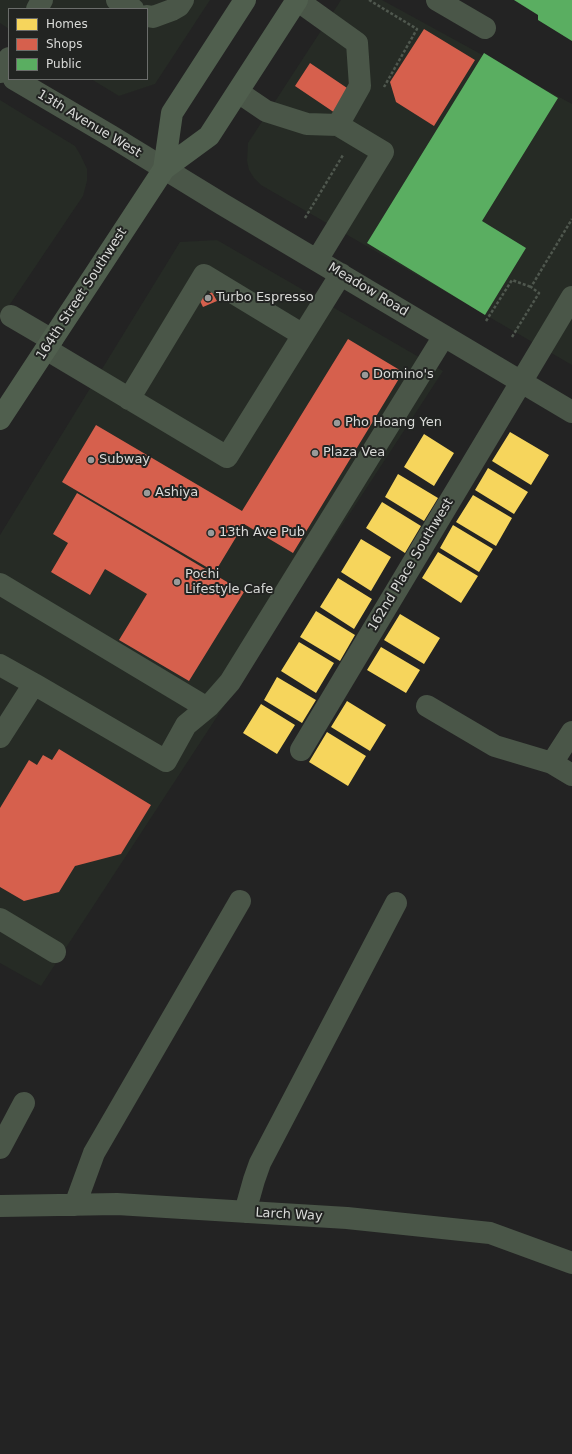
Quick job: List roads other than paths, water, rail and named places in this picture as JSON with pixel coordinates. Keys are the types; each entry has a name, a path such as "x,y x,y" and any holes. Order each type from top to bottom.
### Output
{"main road":[{"name":"164th Street Southwest","path":"164,169 172,113 245,0"},
{"name":"164th Street Southwest","path":"0,419 164,169 210,136 297,0"}],"street":[{"path":"117,0 131,8"},
{"path":"148,16 153,17 172,10 179,6 183,0"},
{"path":"297,0 326,19 357,43 360,86 338,125"},
{"path":"437,0 485,28"},
{"name":"13th Avenue West","path":"21,80 164,169"},
{"path":"238,92 266,111 307,124 338,125 383,152 317,260"},
{"name":"Meadow Road","path":"164,169 572,412"},
{"path":"11,316 49,345 129,399 227,457 341,274"},
{"path":"129,399 204,275 303,335"},
{"name":"162nd Place Southwest","path":"301,750 572,297"},
{"path":"0,665 166,761 186,725 209,706 230,682 444,336"},
{"path":"0,584 202,705 209,706"},
{"path":"0,737 34,684"},
{"path":"427,706 495,746 552,763 572,775"},
{"path":"552,763 572,732"},
{"path":"75,1205 94,1153 240,901"},
{"path":"245,1212 260,1163 396,903"},
{"path":"0,919 55,952"},
{"path":"0,1148 24,1103"},
{"name":"Larch Way","path":"0,1206 117,1204 347,1218 490,1233 572,1263"}],"place":[{"name":"Turbo Espresso","path":"208,298"},
{"name":"Domino's","path":"365,375"},
{"name":"Pho Hoang Yen","path":"337,423"},
{"name":"Plaza Vea","path":"315,453"},
{"name":"Subway","path":"91,460"},
{"name":"Ashiya","path":"147,493"},
{"name":"13th Ave Pub","path":"211,533"},
{"name":"Pochi Lifestyle Cafe","path":"177,582"}]}
